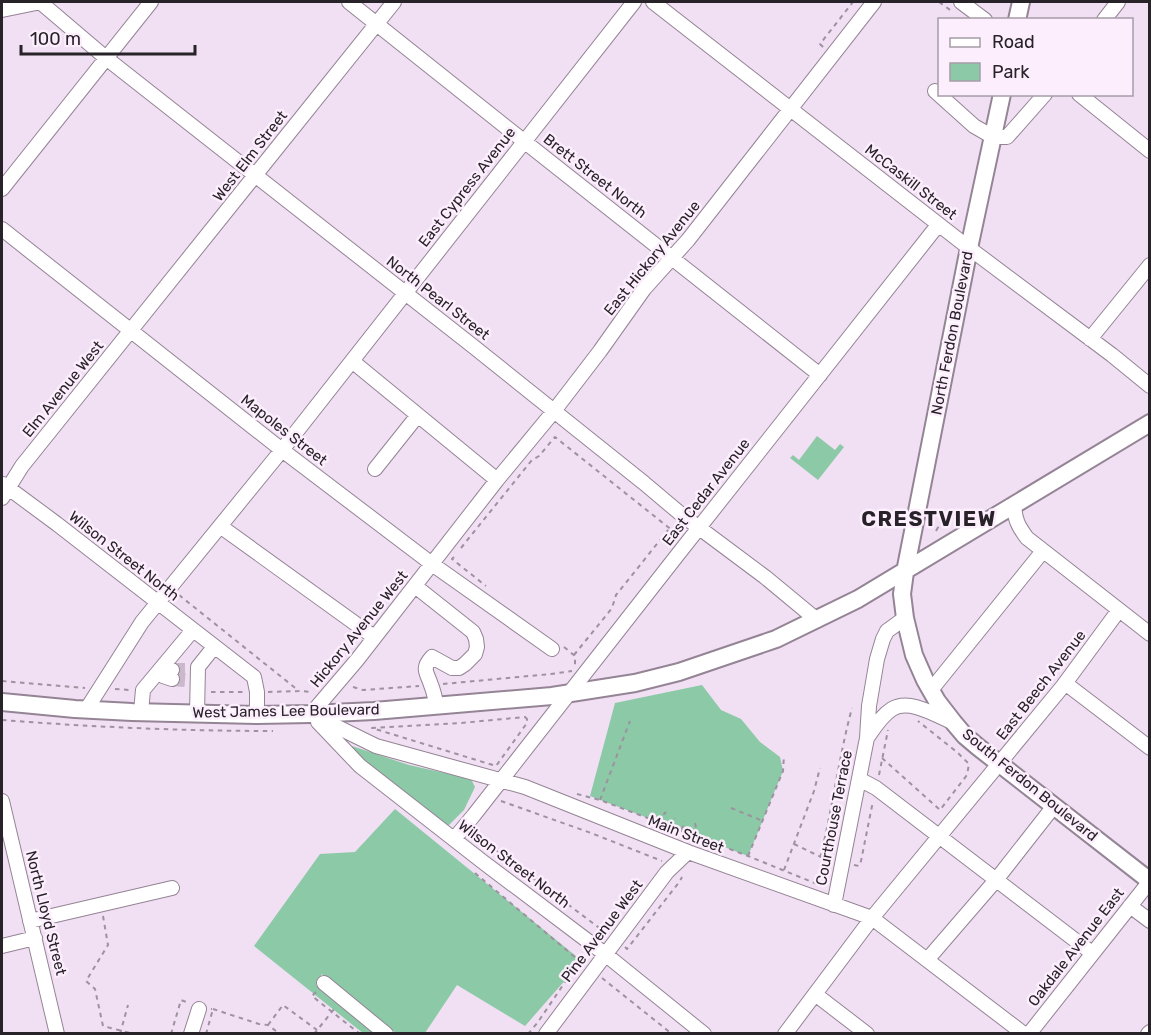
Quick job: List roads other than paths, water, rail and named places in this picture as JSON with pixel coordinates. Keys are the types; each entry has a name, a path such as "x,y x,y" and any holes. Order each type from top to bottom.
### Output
{"main road":[{"path":"1017,18 1021,2"},
{"name":"North Ferdon Boulevard","path":"905,572 1002,96"},
{"name":"West James Lee Boulevard","path":"9,703 86,710 257,715 311,714 552,696 635,683 680,672 776,639 858,599 1149,423"},
{"name":"South Ferdon Boulevard","path":"905,572 902,594 914,655 937,701 954,723 965,736 1149,881"}],"street":[{"path":"2,10 41,2"},
{"name":"North Pearl Street","path":"41,2 106,58 817,620"},
{"path":"2,189 152,2"},
{"name":"Brett Street North","path":"349,2 820,375"},
{"name":"West Elm Street","path":"130,331 394,2"},
{"name":"East Cypress Avenue","path":"86,710 142,622 282,450 633,2"},
{"name":"McCaskill Street","path":"653,2 938,225 1112,355 1149,386"},
{"name":"East Hickory Avenue","path":"432,564 554,411 644,289 688,240 874,2"},
{"path":"1106,18 1118,2"},
{"path":"958,8 980,18"},
{"path":"935,91 938,94"},
{"path":"941,96 974,126 993,137 1008,137 1043,96"},
{"path":"1081,96 1149,151"},
{"name":"East Cedar Avenue","path":"454,839 938,225"},
{"name":"Mapoles Street","path":"2,229 282,450 432,564 559,649"},
{"path":"1090,339 1149,265"},
{"name":"Elm Avenue West","path":"4,490 130,331"},
{"path":"352,361 498,480"},
{"path":"375,469 418,415"},
{"name":"Wilson Street North","path":"4,490 57,524 254,677 257,692 257,715"},
{"path":"1014,505 1018,525 1027,538 1149,634"},
{"path":"220,526 374,638"},
{"path":"931,690 1043,551"},
{"name":"Hickory Avenue West","path":"311,714 432,564"},
{"path":"415,586 473,632 477,647 475,654 459,668 452,668 432,657 426,664 425,672 437,706"},
{"name":"East Beech Avenue","path":"785,1034 872,918 1065,683 1119,610"},
{"name":"Courthouse Terrace","path":"834,905 867,738 869,706 877,659 887,631 905,618"},
{"path":"141,712 143,690 198,667 193,652 193,630"},
{"path":"178,675 193,652 214,647"},
{"path":"178,675 197,713"},
{"path":"1065,683 1149,748"},
{"path":"2,692 9,703"},
{"name":"Courthouse Terrace","path":"867,738 886,714 902,706 920,708 954,723"},
{"name":"Wilson Street North","path":"311,714 360,766 591,943 704,1034"},
{"name":"Main Street","path":"311,714 376,746 525,787 688,852 872,918 1024,1034"},
{"path":"859,779 876,788 1092,952"},
{"name":"North Lloyd Street","path":"2,801 30,921 31,939 57,1034"},
{"path":"927,960 996,880 1054,806"},
{"name":"Pine Avenue West","path":"546,1034 668,872 688,852"},
{"name":"Oakdale Avenue East","path":"1029,1034 1149,881"},
{"path":"30,921 172,888"},
{"path":"1130,906 1149,921"},
{"path":"2,946 31,939"},
{"path":"324,983 386,1034"},
{"path":"815,994 867,1034"},
{"path":"191,1034 206,1009"}],"tunnel":[{"path":"172,670 185,670"},
{"path":"172,679 185,680"}],"district":[{"name":"CRESTVIEW","path":"929,519"}]}
